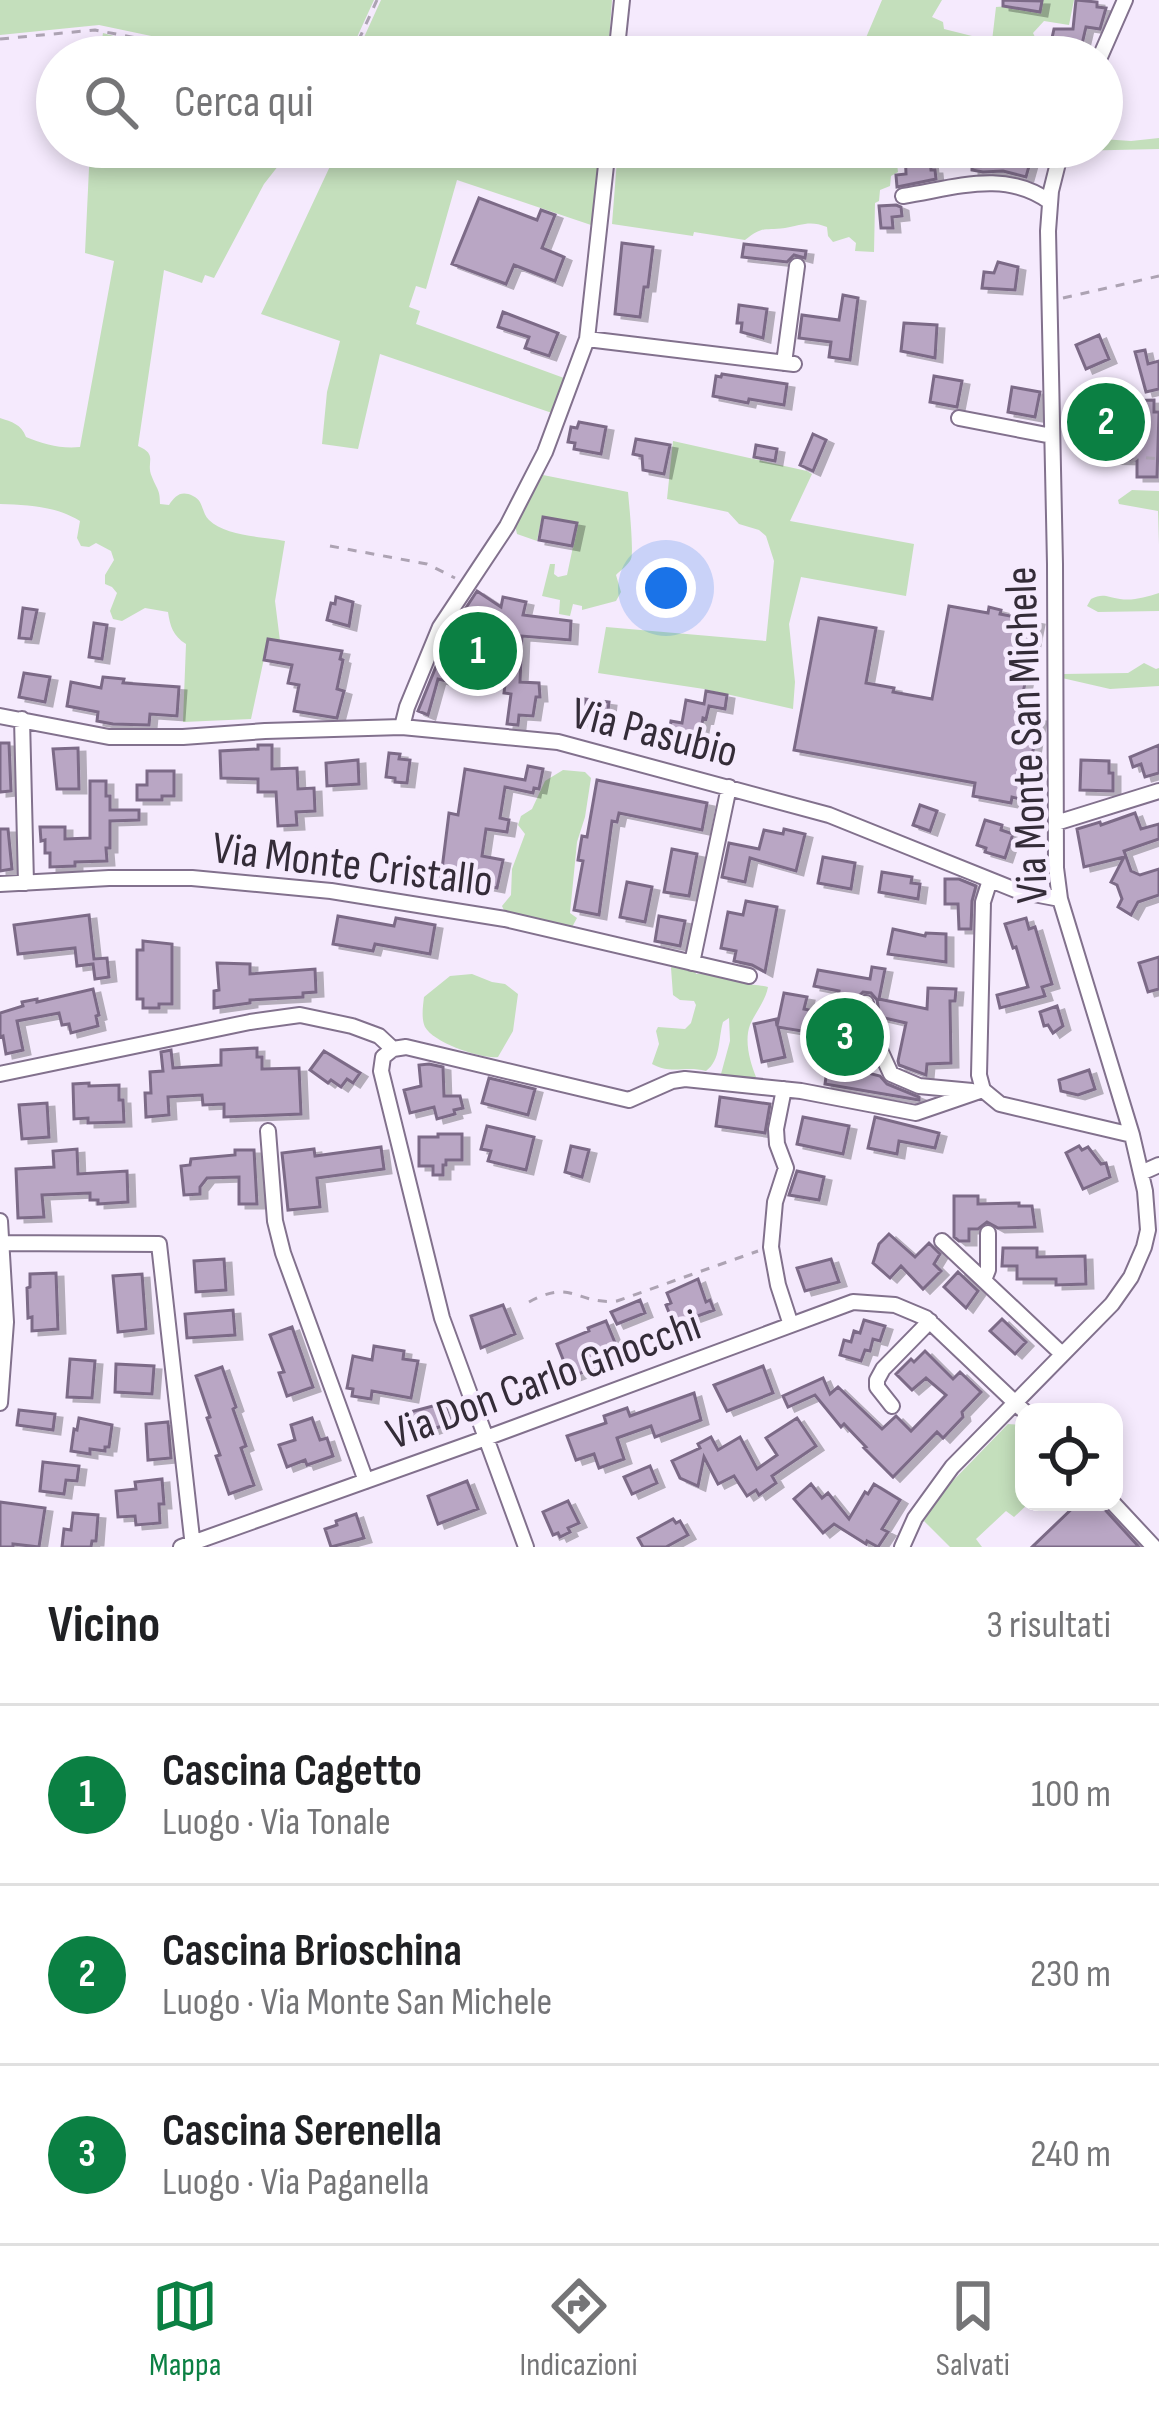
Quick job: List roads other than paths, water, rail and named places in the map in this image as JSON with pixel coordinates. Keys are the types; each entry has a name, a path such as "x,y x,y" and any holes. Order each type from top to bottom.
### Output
{"street":[{"path":"618,36 622,0"},
{"path":"1109,36 1125,0"},
{"path":"402,727 429,650 507,526 536,470 587,339 606,168"},
{"name":"Via Monte San Michele","path":"1023,1403 1062,1354 1112,1304 1138,1263 1148,1230 1132,1135 1060,898 1048,231 1057,168"},
{"path":"904,196 1001,182 1031,188 1050,202"},
{"path":"587,339 789,364 797,266"},
{"path":"959,418 1052,436"},
{"name":"Via Pasubio","path":"0,716 109,737 402,727 557,742 829,814 1025,893 1060,898"},
{"path":"22,719 26,883"},
{"path":"692,963 729,787"},
{"path":"1056,823 1159,790"},
{"name":"Via Monte Cristallo","path":"0,884 192,878 332,891 505,919 749,976"},
{"path":"990,880 983,902 979,1075 983,1090 1000,1104 1132,1135"},
{"path":"866,1003 870,1028 892,1074 919,1086 983,1090"},
{"path":"0,1074 250,1022 301,1016 380,1036 393,1049"},
{"path":"526,1547 442,1318 381,1071 383,1057 406,1047 629,1100 678,1080 784,1089 916,1113 983,1090"},
{"path":"784,1089 776,1129 786,1168 771,1223 771,1247 790,1325"},
{"path":"268,1131 275,1221 283,1253 366,1481"},
{"path":"1141,1173 1159,1165"},
{"path":"0,1221 6,1322 0,1403"},
{"path":"984,1280 988,1233"},
{"path":"942,1241 1062,1354"},
{"path":"2,1243 159,1244 189,1545"},
{"name":"Via Don Carlo Gnocchi","path":"189,1545 866,1301 905,1307 930,1321 1016,1403"},
{"path":"892,1406 880,1392 879,1375 930,1321"},
{"name":"Via Monte San Michele","path":"902,1547 915,1518 952,1467 1015,1411"},
{"path":"1120,1511 1154,1547"}],"place":[{"name":"Cascina Brioschina","path":"1106,422"},
{"name":"Cascina Cagetto","path":"478,651"},
{"name":"Cascina Serenella","path":"845,1037"}]}
